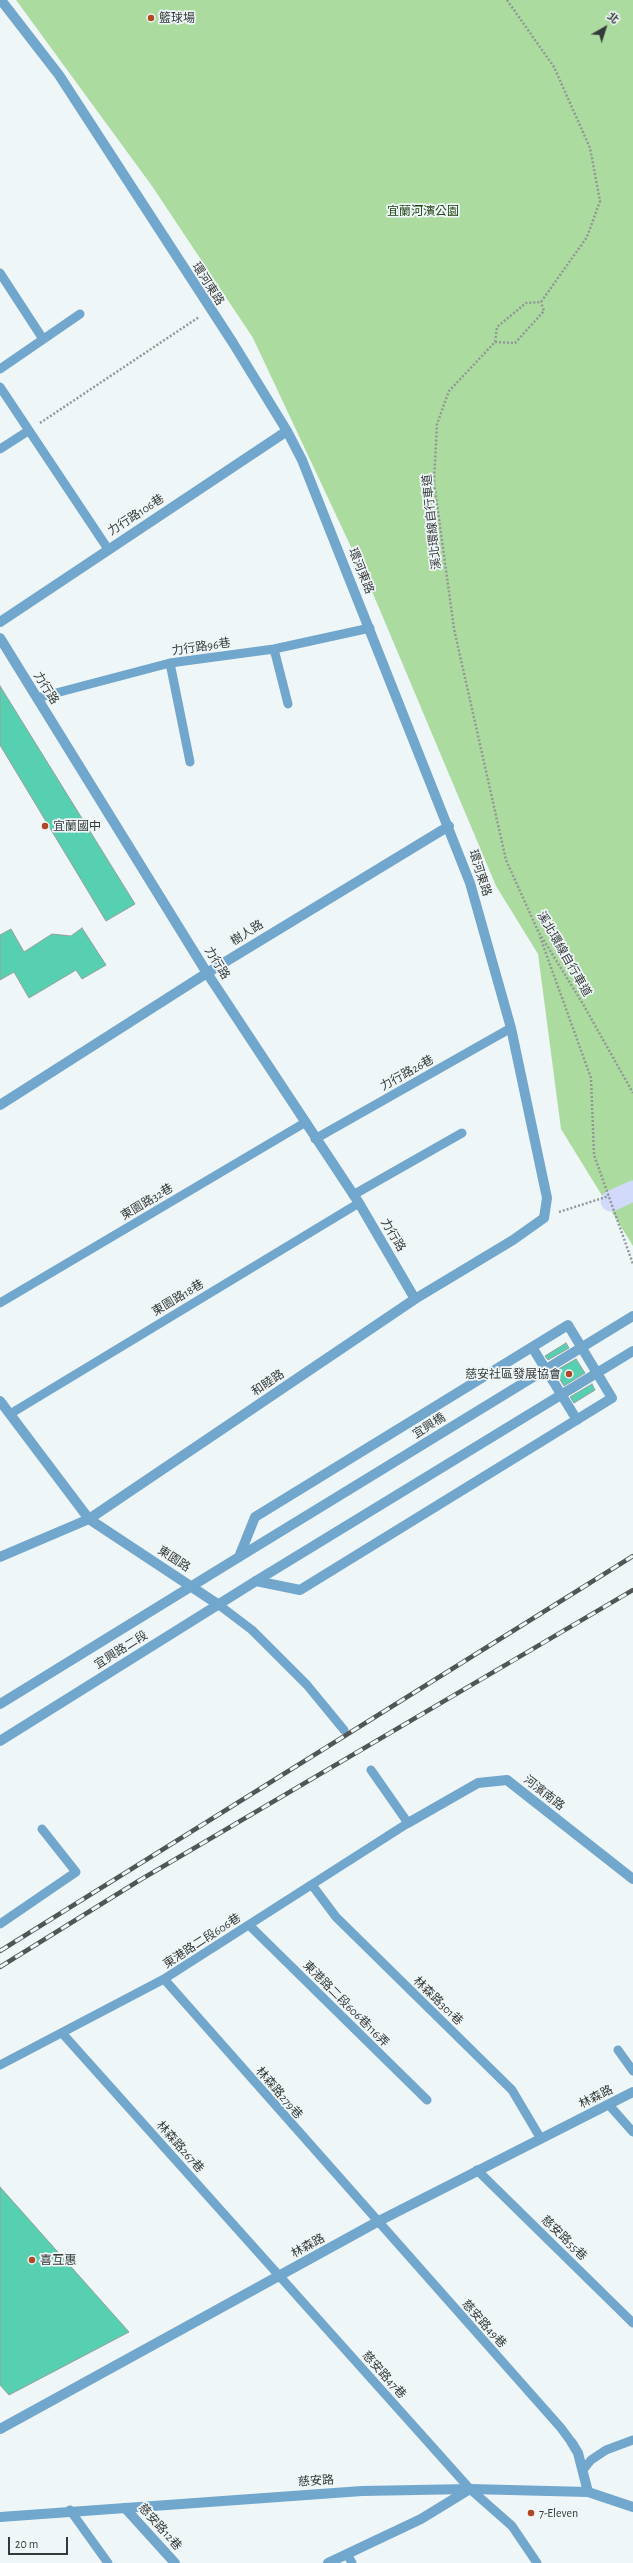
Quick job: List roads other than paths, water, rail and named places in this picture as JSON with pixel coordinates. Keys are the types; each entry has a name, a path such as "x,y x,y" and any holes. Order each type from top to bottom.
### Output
{"street":[{"name":"環河東路","path":"1,0 58,75 287,431 302,460 449,826 470,883 511,1028 546,1198 544,1218"},
{"name":"力行路106巷","path":"0,622 287,431"},
{"name":"力行路","path":"0,638 207,973 306,1122 314,1139 356,1199 415,1298"},
{"name":"樹人路","path":"0,1105 207,973 449,826"},
{"name":"和睦路","path":"0,1557 89,1519 415,1298 513,1240 544,1218"},
{"name":"宜興橋","path":"239,1557 633,1316"},
{"path":"239,1557 255,1517 568,1325 612,1398 300,1590 256,1581"},
{"path":"532,1347 577,1420"},
{"path":"256,1581 633,1351"},
{"name":"東園路","path":"0,1401 89,1519 219,1605"},
{"name":"宜興路二段","path":"0,1704 239,1557"},
{"name":"宜興路二段","path":"0,1741 256,1581"},
{"name":"河濱南路","path":"408,1823 478,1784 507,1780 633,1879"},
{"name":"林森路","path":"1,2427 377,2222 633,2092"},
{"path":"572,2443 583,2470 588,2492"},
{"path":"328,2563 349,2559 421,2519 470,2489"},
{"name":"慈安路","path":"0,2517 70,2510 125,2508 362,2491 470,2489 588,2492 633,2507"},
{"name":"慈安路12巷","path":"125,2508 174,2563"}],"lane":[{"path":"0,273 43,339"},
{"path":"0,369 80,314"},
{"path":"0,387 108,549"},
{"path":"0,449 28,431"},
{"name":"力行路96巷","path":"37,698 170,663 274,649 370,628"},
{"path":"274,649 288,704"},
{"path":"170,663 190,762"},
{"name":"力行路26巷","path":"314,1139 511,1028"},
{"name":"東園路32巷","path":"0,1303 306,1122"},
{"name":"東園路18巷","path":"10,1414 462,1133"},
{"name":"東園路","path":"219,1605 263,1641 307,1685 344,1730"},
{"path":"371,1770 408,1823"},
{"name":"東港路二段606巷","path":"0,2065 164,1979 408,1823"},
{"path":"0,1924 76,1872 42,1829"},
{"name":"林森路301巷","path":"312,1885 336,1917 512,2090 541,2138"},
{"name":"東港路二段606巷116弄","path":"249,1925 427,2100"},
{"name":"林森路279巷","path":"164,1979 377,2222"},
{"name":"林森路267巷","path":"62,2033 280,2276"},
{"path":"618,2050 633,2071"},
{"path":"609,2105 633,2132"},
{"name":"慈安路55巷","path":"477,2170 633,2323"},
{"name":"慈安路49巷","path":"377,2222 561,2428 572,2443"},
{"name":"慈安路47巷","path":"280,2276 470,2489 512,2526 537,2563"},
{"path":"583,2470 591,2460 606,2450 633,2440"},
{"path":"70,2510 108,2563"}],"waterway":[{"path":"611,1201 633,1191"}],"railway":[{"path":"0,1951 633,1556"},
{"path":"0,1967 140,1880 633,1590"}],"place":[{"name":"籃球場","path":"151,18"},
{"name":"宜蘭國中","path":"45,826"},
{"name":"慈安社區發展協會","path":"569,1374"},
{"name":"喜互惠","path":"32,2260"},
{"name":"7-Eleven","path":"531,2513"}],"park label":[{"name":"宜蘭河濱公園","path":"423,211"}]}
